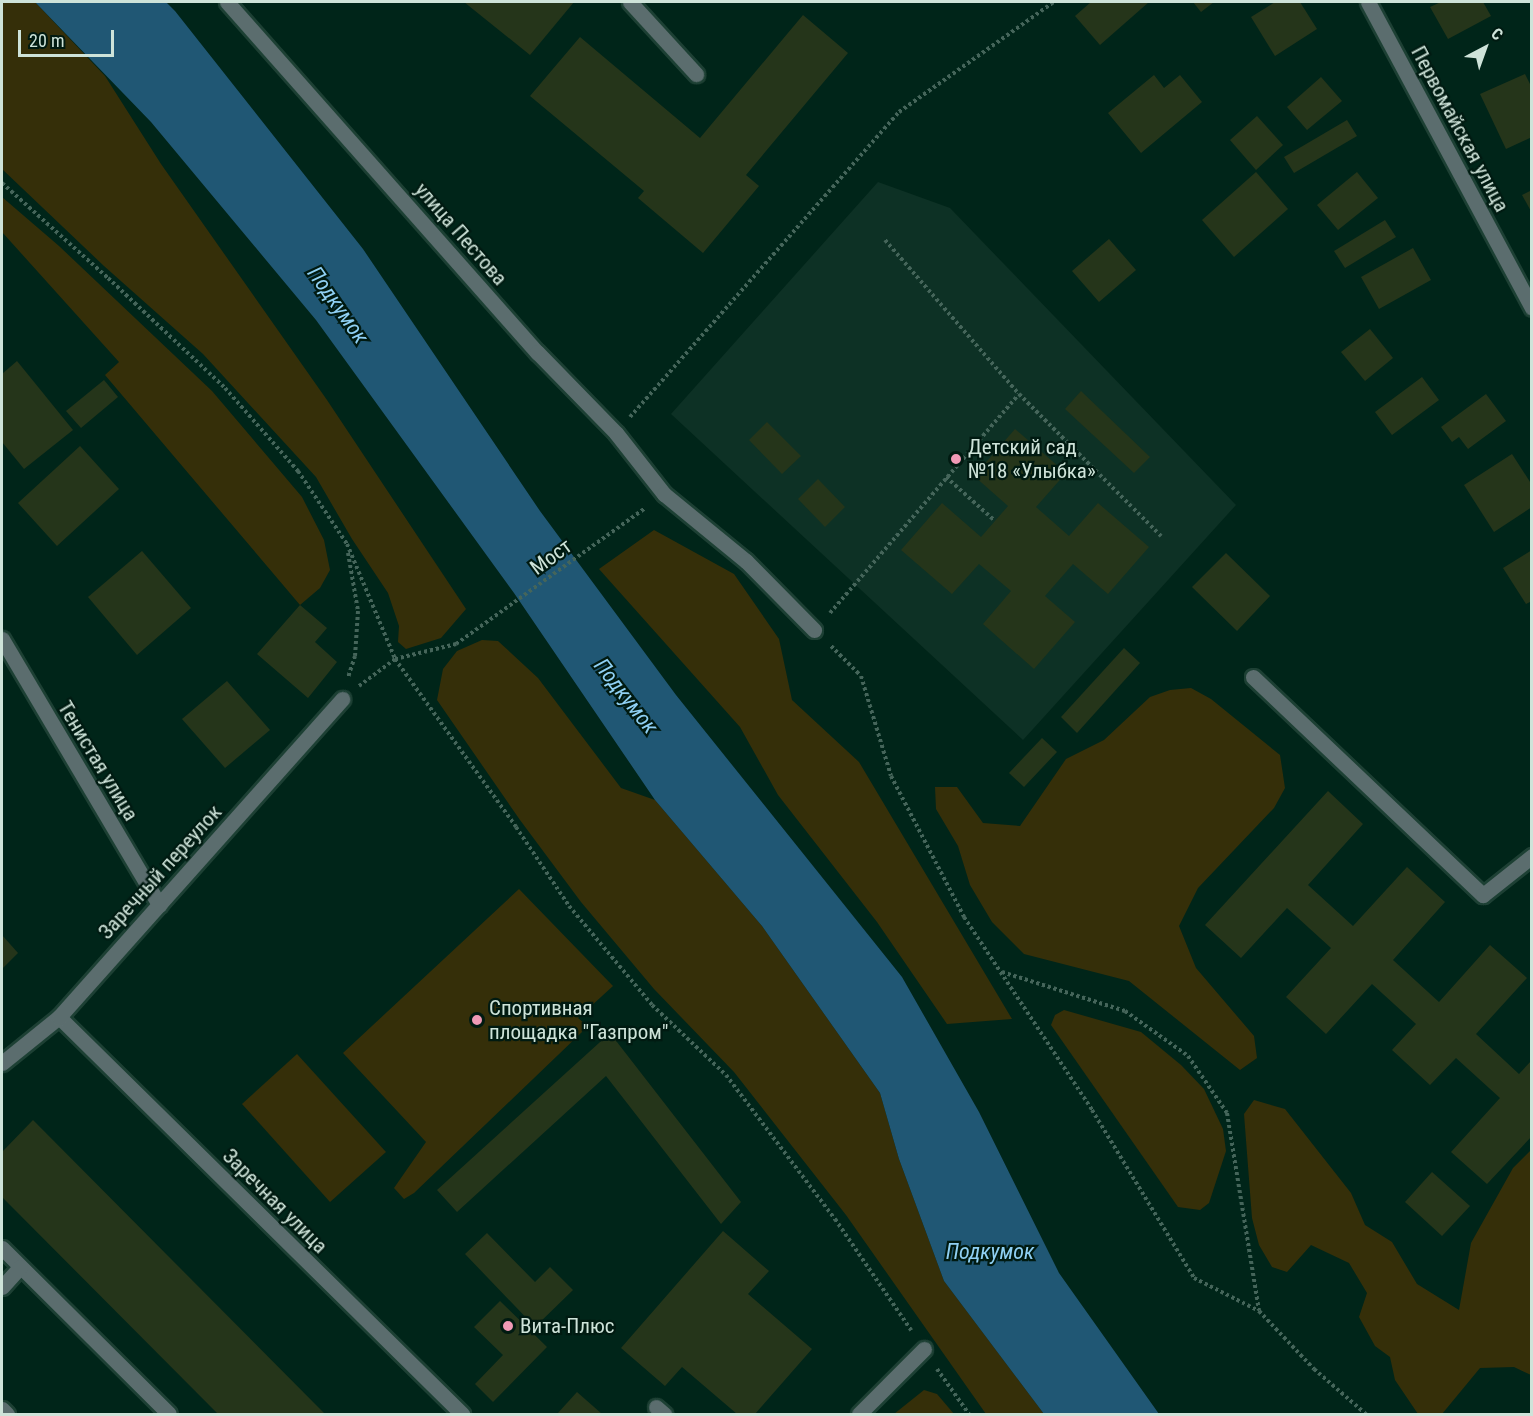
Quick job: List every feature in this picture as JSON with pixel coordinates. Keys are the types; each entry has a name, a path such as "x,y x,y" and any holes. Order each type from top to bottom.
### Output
{"street":[{"name":"улица Пестова","path":"227,2 537,352 616,433 664,494 746,561 814,630"},
{"path":"630,2 696,74"},
{"name":"Первомайская улица","path":"1368,2 1532,308"},
{"name":"Тенистая улица","path":"2,639 159,904"},
{"path":"1253,677 1483,895 1532,856"},
{"name":"Заречный переулок","path":"2,1064 59,1017 342,699"},
{"name":"Заречная улица","path":"59,1017 462,1414"},
{"path":"2,1248 169,1414"},
{"path":"2,1287 20,1267"},
{"path":"859,1414 924,1349"},
{"path":"2,1409 7,1414"}],"path":[{"path":"616,433 899,112 1054,2"},
{"path":"2,183 225,388 298,471 347,544 395,659 516,827 568,906 652,1005 726,1075 835,1219 969,1414"},
{"path":"885,240 1018,394 1161,536"},
{"path":"1018,394 814,630 861,676 891,776 964,917 1092,1110 1194,1278 1259,1311 1314,1369 1366,1414"},
{"path":"946,477 995,521"},
{"name":"Мост","path":"395,659 456,644 664,494"},
{"path":"342,699 355,656 358,611 347,544"},
{"path":"342,699 395,659"},
{"path":"1001,972 1125,1011 1188,1056 1227,1113 1259,1311"}],"shaded area":[{"path":"2,2 35,2 105,76 161,164 327,400 466,609 441,638 406,649 398,642 399,626 388,593 352,539 316,477 203,354 104,266 2,169"},
{"name":"Детский сад №18 «Улыбка»","path":"878,182 950,208 1236,505 1023,740 671,414"},
{"path":"2,197 59,246 212,391 302,497 324,540 330,570 320,588 300,605 105,375 119,362 2,232"},
{"path":"654,530 734,574 779,639 792,700 859,762 1012,1019 947,1024 877,922 778,795 740,727 599,569"},
{"path":"482,640 498,641 538,678 621,788 655,800 762,926 880,1093 899,1159 944,1281 1044,1414 986,1414 846,1215 734,1072 654,989 581,902 520,820 437,700 443,669 457,651"},
{"path":"1191,688 1211,699 1280,755 1285,788 1274,808 1198,888 1179,926 1196,968 1254,1036 1257,1058 1240,1070 1129,981 1024,954 992,922 970,885 958,846 936,809 935,787 957,787 983,823 1020,826 1066,759 1104,740 1150,697 1170,690"},
{"name":"Спортивная площадка \"Газпром\"","path":"519,889 613,986 578,1018 584,1023 582,1032 414,1193 404,1199 394,1188 426,1142 343,1053"},
{"path":"1064,1010 1141,1032 1181,1065 1204,1089 1223,1129 1226,1151 1209,1203 1200,1210 1178,1207 1051,1025 1055,1015"},
{"path":"297,1054 386,1152 330,1202 242,1104"},
{"path":"1254,1100 1285,1109 1351,1193 1365,1225 1392,1242 1417,1284 1459,1310 1471,1243 1513,1168 1531,1150 1531,1375 1514,1367 1480,1368 1442,1414 1418,1414 1395,1380 1390,1357 1375,1346 1359,1317 1367,1293 1349,1263 1311,1245 1287,1272 1272,1267 1259,1245 1252,1218 1244,1114"},
{"path":"924,1390 937,1394 954,1414 894,1414"}],"water":[{"name":"Подкумок","path":"35,2 166,2 175,11 363,249 540,511 676,695 902,977 979,1112 1059,1273 1159,1414 1044,1414 944,1281 899,1159 880,1093 762,926 655,800 514,593 316,320 151,122"}],"building":[{"path":"464,2 574,2 530,55"},
{"path":"1091,2 1149,2 1100,45 1075,16"},
{"path":"1193,2 1214,2 1201,12"},
{"path":"1275,2 1300,2 1317,29 1275,56 1251,17"},
{"path":"1441,2 1483,2 1491,16 1448,39 1430,7"},
{"path":"803,15 848,53 746,175 759,186 703,253 638,198 644,191 530,96 580,37 700,138"},
{"path":"1525,74 1532,88 1532,137 1506,149 1480,94"},
{"path":"1154,75 1164,88 1180,75 1202,102 1141,153 1108,113"},
{"path":"1321,77 1342,101 1307,130 1287,107"},
{"path":"1257,116 1283,145 1256,170 1230,140"},
{"path":"1347,120 1357,136 1294,173 1284,157"},
{"path":"1256,172 1288,209 1234,257 1202,220"},
{"path":"1357,172 1378,198 1338,230 1317,205"},
{"path":"1532,190 1532,213 1522,195"},
{"path":"1385,220 1396,237 1345,268 1334,251"},
{"path":"1109,239 1136,270 1099,302 1072,271"},
{"path":"1413,248 1431,280 1379,309 1361,277"},
{"path":"1370,329 1393,358 1365,381 1341,352"},
{"path":"17,361 73,430 24,469 2,442 2,374"},
{"path":"1422,377 1439,400 1392,435 1375,412"},
{"path":"104,380 118,397 81,428 66,411"},
{"path":"1081,391 1150,457 1134,473 1065,409"},
{"path":"1486,394 1506,421 1468,449 1459,437 1452,442 1441,427"},
{"path":"767,422 801,456 782,474 749,440"},
{"path":"1015,429 1066,473 1036,507 1069,536 1098,503 1149,547 1108,594 1073,564 1045,596 1075,622 1034,669 983,624 1011,591 979,564 952,594 901,550 942,503 981,537 1008,506 974,476"},
{"path":"80,446 119,489 57,546 18,503"},
{"path":"1512,454 1532,485 1532,507 1494,532 1464,485"},
{"path":"818,479 845,507 825,527 798,499"},
{"path":"1532,550 1532,601 1526,604 1503,568"},
{"path":"142,551 191,608 137,655 88,597"},
{"path":"1226,553 1270,596 1237,631 1192,587"},
{"path":"300,605 327,628 315,642 337,662 308,698 257,654"},
{"path":"1124,648 1140,663 1077,733 1061,717"},
{"path":"227,681 270,730 225,768 182,719"},
{"path":"1042,738 1057,752 1024,787 1009,773"},
{"path":"1328,791 1363,824 1308,885 1353,926 1407,867 1445,902 1393,960 1439,1002 1490,945 1527,978 1476,1034 1519,1074 1532,1060 1532,1136 1487,1184 1451,1152 1500,1098 1456,1058 1430,1085 1392,1050 1416,1024 1372,984 1326,1034 1286,997 1331,948 1287,908 1241,958 1205,925"},
{"path":"2,935 18,953 2,969"},
{"path":"610,1033 741,1202 721,1224 606,1076 457,1212 437,1190"},
{"path":"33,1120 325,1414 218,1414 2,1197 2,1152"},
{"path":"1432,1172 1470,1206 1442,1236 1405,1202"},
{"path":"723,1231 769,1271 748,1294 812,1349 755,1414 737,1414 682,1367 665,1386 621,1348"},
{"path":"487,1233 535,1282 550,1267 573,1290 535,1327 465,1254"},
{"path":"500,1301 547,1347 493,1402 475,1384 503,1355 474,1327"},
{"path":"577,1392 602,1414 557,1414"}],"place":[{"name":"Детский сад №18 «Улыбка»","path":"956,459"},
{"name":"Спортивная площадка \"Газпром\"","path":"477,1020"},
{"name":"Вита-Плюс","path":"508,1326"}]}
